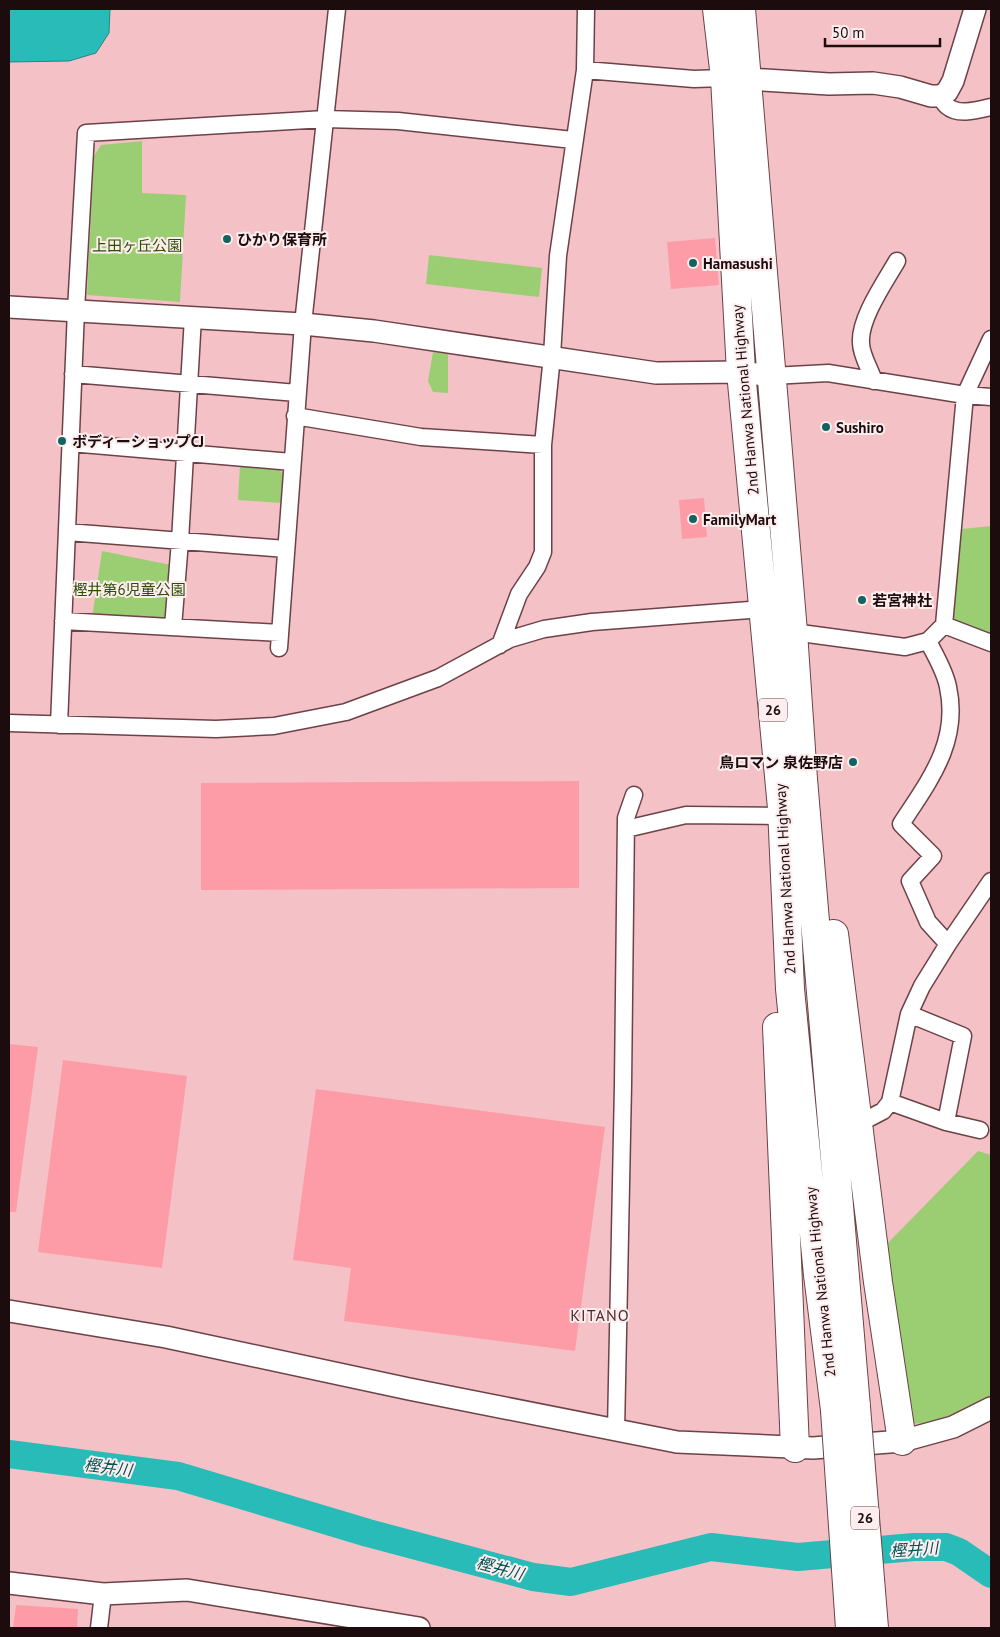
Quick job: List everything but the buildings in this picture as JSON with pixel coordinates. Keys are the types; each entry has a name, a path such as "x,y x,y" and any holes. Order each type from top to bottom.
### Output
{"highway":[{"name":"2nd Hanwa National Highway","path":"718,9 735,78 772,376 793,632 845,1409 850,1628"},
{"name":"2nd Hanwa National Highway","path":"741,9 735,78 742,372 781,812 790,989 818,1275 845,1409 874,1628"},
{"path":"803,779 821,829 858,1124 854,1160 867,1283 902,1441"},
{"path":"781,812 769,847 797,1288 795,1448"}],"street":[{"path":"63,621 173,627 279,641 303,324 337,9"},
{"path":"500,645 518,594 537,567 543,552 543,446 552,356 558,256 585,70 586,9"},
{"path":"585,70 694,79 735,78 829,84 873,83 900,87 931,96 940,96 947,92 953,81 975,9"},
{"path":"940,96 947,106 954,110 969,111 990,104"},
{"path":"59,724 73,374 86,133 325,119 398,121 574,140"},
{"path":"874,380 860,344 862,330 872,305 897,261"},
{"path":"9,307 303,324 374,331 656,373 742,372 772,376 828,373 964,395 991,397"},
{"path":"173,627 193,317"},
{"path":"9,723 216,729 274,726 346,712 438,678 510,639 544,629 592,622 764,609 793,632 905,647 928,641 944,625 964,395 991,339"},
{"path":"73,374 297,393"},
{"path":"295,416 421,437 543,446"},
{"path":"70,444 292,462"},
{"path":"67,532 286,549"},
{"path":"944,625 991,643"},
{"path":"928,641 948,685 951,712 948,739 936,770 901,824 933,856 910,881 928,922 948,944"},
{"path":"616,1431 623,1095 626,818 634,795"},
{"path":"626,829 686,815 781,812"},
{"path":"858,1124 883,1110 890,1102 910,1014 922,986 991,881"},
{"path":"910,1014 963,1036 946,1122"},
{"path":"890,1102 946,1122 980,1130"},
{"path":"9,1311 166,1336 409,1389 677,1442 813,1448 902,1441 953,1427 991,1408"},
{"path":"9,1583 102,1594 187,1590 419,1628"},
{"path":"99,1628 102,1594"}],"green space":[{"name":"上田ヶ丘公園","path":"142,141 142,193 186,195 180,302 87,295 94,156 101,145"},
{"path":"429,255 542,268 539,297 426,284"},
{"path":"433,352 448,354 448,393 433,392 428,381"},
{"path":"240,464 276,466 283,474 281,503 238,500"},
{"path":"991,526 991,637 950,620 962,529"},
{"name":"樫井第6児童公園","path":"102,551 171,565 169,622 92,618"},
{"path":"978,1151 991,1155 991,1396 948,1422 905,1424 880,1251"}],"water":[{"path":"9,9 110,9 109,33 96,53 69,61 9,62"}],"waterway":[{"name":"樫井川","path":"9,1454 178,1476 368,1533 533,1577 571,1582 711,1547 798,1557 914,1547 946,1547 959,1552 991,1574"}],"place":[{"name":"ひかり保育所","path":"227,239"},
{"name":"Hamasushi","path":"693,263"},
{"name":"Sushiro","path":"826,427"},
{"name":"ボディーショップCJ","path":"62,441"},
{"name":"FamilyMart","path":"693,519"},
{"name":"若宮神社","path":"862,600"},
{"name":"鳥ロマン 泉佐野店","path":"853,762"}],"district":[{"name":"KITANO","path":"600,1315"}]}
